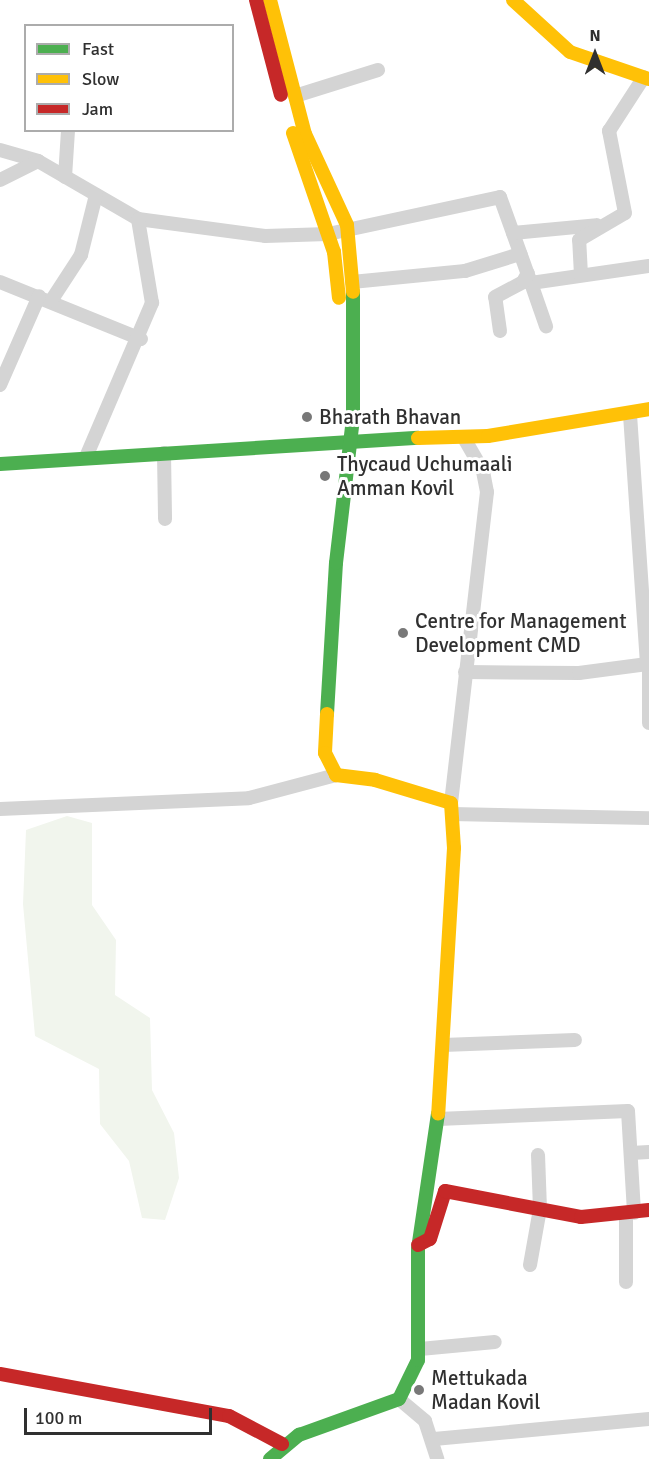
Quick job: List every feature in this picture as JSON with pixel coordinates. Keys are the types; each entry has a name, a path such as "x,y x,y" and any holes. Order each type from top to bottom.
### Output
{"main road":[{"path":"256,0 304,172 328,234 339,275 339,383 347,439"},
{"path":"270,0 305,134 348,232 353,418 347,439 324,734 325,753 336,775 375,780 452,808 438,1119 418,1245 420,1349 399,1399 378,1411 316,1427 282,1444 270,1459"},
{"path":"513,0 570,52 647,78"},
{"path":"0,464 347,439 463,437 630,416 649,409"},
{"path":"418,1245 430,1239 443,1192 581,1217 649,1210"},
{"path":"0,1374 230,1416 282,1444"}],"street":[{"path":"296,96 378,70"},
{"path":"581,274 579,240 626,208 609,131 647,78"},
{"path":"65,177 68,132"},
{"path":"0,150 38,161 138,219 266,236 348,232 500,197 546,326"},
{"path":"0,180 38,161"},
{"path":"0,385 45,298 81,255 96,195"},
{"path":"86,457 141,339 152,303 138,219"},
{"path":"513,233 604,225"},
{"path":"351,282 465,271 520,254"},
{"path":"500,331 495,297 529,278 649,266"},
{"path":"0,282 45,298 141,339"},
{"path":"630,416 648,664 649,723"},
{"path":"463,437 483,471 487,492 465,672 452,808 649,818"},
{"path":"164,453 165,519"},
{"path":"465,672 579,673 648,664"},
{"path":"0,809 249,798 336,775"},
{"path":"443,1046 575,1040"},
{"path":"438,1119 628,1111 631,1153 626,1282"},
{"path":"631,1153 649,1152"},
{"path":"530,1265 540,1209 538,1155"},
{"path":"420,1349 495,1342"},
{"path":"399,1399 424,1421 434,1439 437,1459"},
{"path":"434,1439 649,1419"}],"shaded area":[{"path":"67,816 92,823 92,905 116,940 115,995 150,1018 152,1090 174,1133 179,1178 165,1220 142,1218 129,1161 100,1124 99,1069 35,1036 23,904 26,830"}],"traffic: fast":[{"path":"327,714 336,563 353,418 353,292"},
{"path":"0,464 418,438"},
{"path":"270,1459 299,1435 399,1399 418,1360 418,1249 438,1114"}],"traffic: slow":[{"path":"270,0 305,134 347,225 353,292"},
{"path":"513,0 570,52 649,79"},
{"path":"293,133 334,252 339,298"},
{"path":"418,438 488,436 649,409"},
{"path":"327,714 325,753 336,775 375,780 451,803 454,848 438,1114"}],"traffic: jam":[{"path":"256,0 281,95"},
{"path":"418,1245 430,1239 445,1191 581,1217 649,1210"},
{"path":"0,1374 229,1416 282,1444"}],"place":[{"name":"Bharath Bhavan","path":"307,417"},
{"name":"Thycaud Uchumaali Amman Kovil","path":"325,476"},
{"name":"Centre for Management Development CMD","path":"403,633"},
{"name":"Mettukada Madan Kovil","path":"419,1390"}]}
